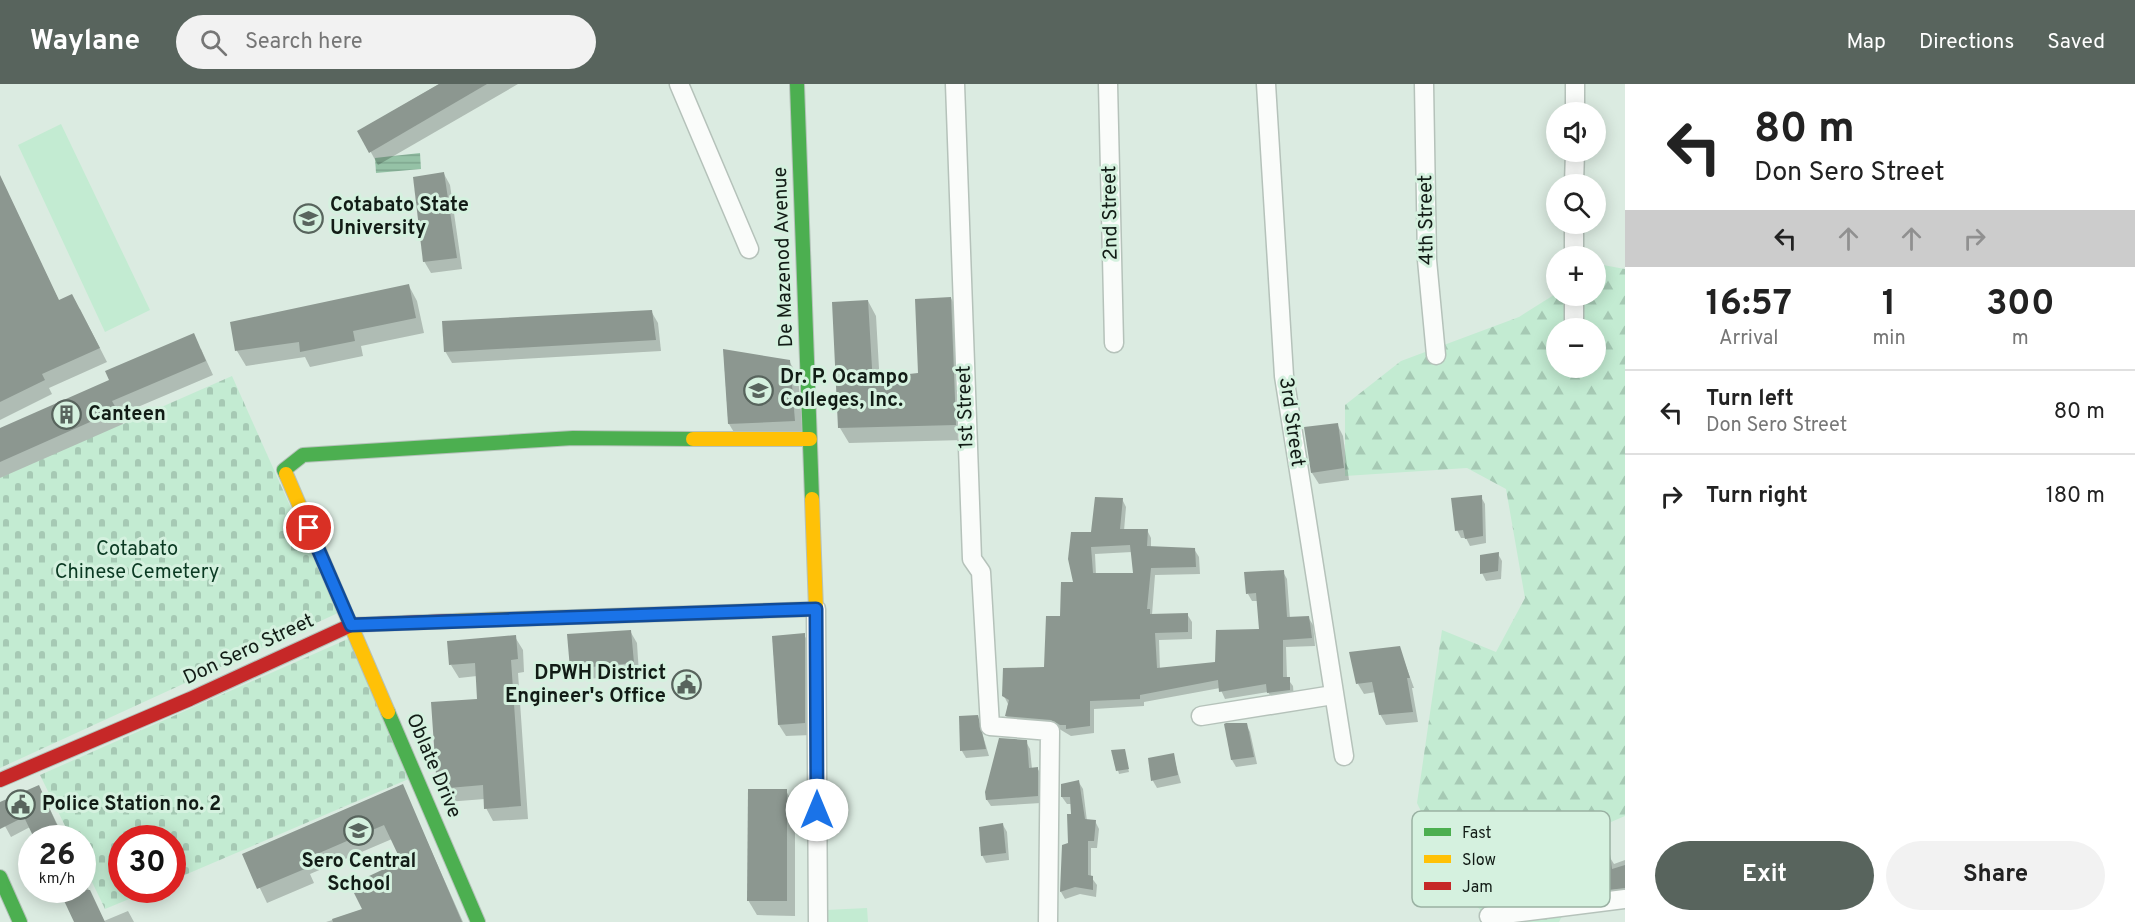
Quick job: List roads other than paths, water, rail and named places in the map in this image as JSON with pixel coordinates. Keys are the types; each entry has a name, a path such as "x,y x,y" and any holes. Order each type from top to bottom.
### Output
{"main road":[{"name":"De Mazenod Avenue","path":"797,84 816,609"},
{"name":"Oblate Drive","path":"478,922 284,470 303,455 573,438 810,439"},
{"name":"Don Sero Street","path":"0,780 190,699 351,625 816,609"},
{"path":"0,877 20,922"}],"street":[{"path":"679,84 749,249"},
{"name":"1st Street","path":"955,84 972,559 981,572 990,726 1050,730 1048,922"},
{"name":"2nd Street","path":"1108,84 1114,343"},
{"name":"3rd Street","path":"1266,84 1284,376 1344,756"},
{"name":"4th Street","path":"1424,84 1427,260 1436,355"},
{"path":"1575,84 1575,102"},
{"path":"816,609 818,922"},
{"path":"1201,716 1333,695"},
{"path":"1610,901 1625,899"},
{"path":"1489,916 1561,907"}],"place":[{"name":"Cotabato State University","path":"309,218"},
{"name":"Dr. P. Ocampo Colleges, Inc.","path":"759,390"},
{"name":"Canteen","path":"67,415"},
{"name":"DPWH District Engineer's Office","path":"687,685"},
{"name":"Police Station no. 2","path":"21,805"},
{"name":"Sero Central School","path":"359,831"}],"park label":[{"name":"Cotabato Chinese Cemetery","path":"137,562"}]}
